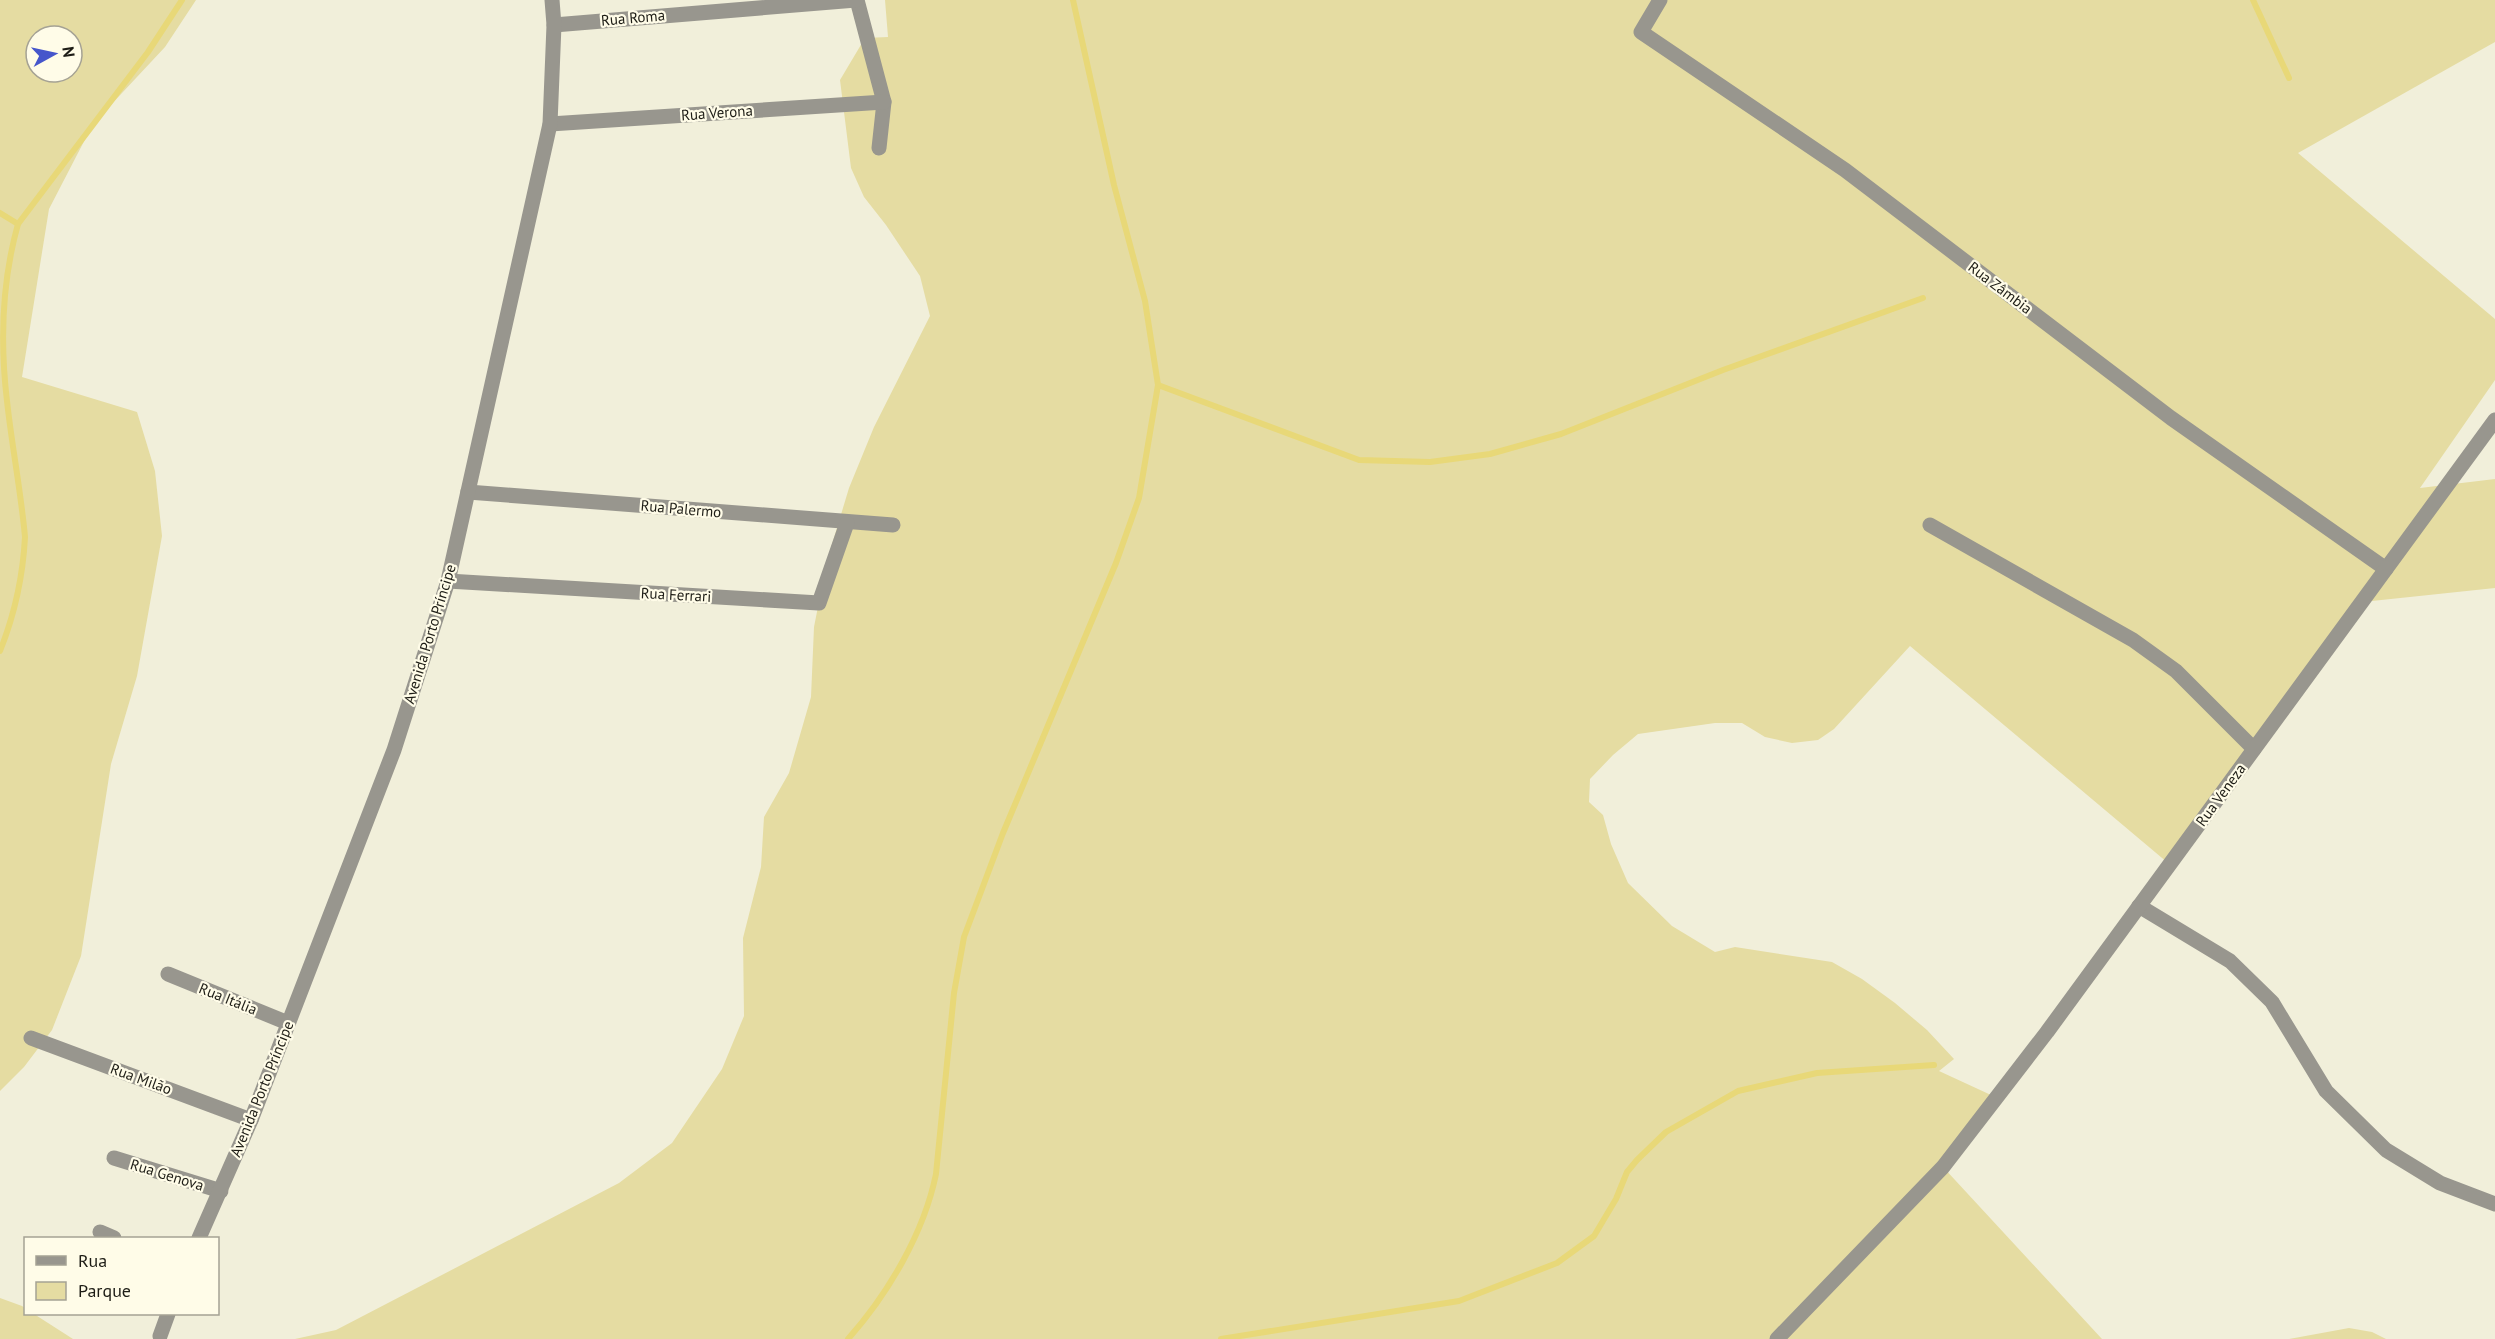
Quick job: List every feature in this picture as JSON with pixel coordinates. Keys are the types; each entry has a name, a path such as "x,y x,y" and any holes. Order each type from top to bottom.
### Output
{"street":[{"name":"Avenida Porto Príncipe","path":"200,1237 251,1120 394,750 448,581 550,124 554,25 552,0"},
{"name":"Rua Roma","path":"554,25 856,0 884,102 879,148"},
{"name":"Rua Zâmbia","path":"1660,0 1641,32 1845,170 2171,418 2386,569"},
{"name":"Rua Verona","path":"550,124 884,102"},
{"name":"Rua Veneza","path":"1777,1339 1943,1167 2047,1032 2495,420"},
{"name":"Rua Palermo","path":"468,492 893,525"},
{"name":"Rua Ferrari","path":"448,581 819,603 847,523"},
{"path":"1930,525 2133,640 2176,671 2254,749"},
{"path":"2139,906 2230,961 2272,1002 2326,1091 2386,1150 2440,1183 2495,1204"},
{"name":"Rua Itália","path":"168,974 288,1023"},
{"name":"Rua Milão","path":"31,1038 251,1120"},
{"name":"Rua Genova","path":"114,1158 220,1191"},
{"path":"160,1336 168,1315"}],"green space":[{"path":"0,0 196,0 165,47 93,124 49,209 22,377 137,412 155,471 162,536 137,676 111,764 81,956 52,1030 24,1067 0,1091"},
{"path":"885,0 2495,0 2495,42 2298,153 2495,319 2495,380 2420,488 2495,479 2495,588 2353,603 2168,863 1910,646 1834,729 1818,740 1792,743 1765,737 1742,723 1715,723 1638,734 1590,779 1589,802 1603,815 1611,844 1628,883 1672,926 1715,952 1735,947 1832,962 1862,979 1927,1030 1954,1059 1939,1071 1991,1095 1943,1167 2102,1339 295,1339 336,1330 619,1183 672,1143 722,1069 744,1016 743,938 761,867 764,817 789,773 811,697 814,627 827,561 849,488 874,427 930,316 920,276 864,197 851,168 840,80 865,38 888,37"},
{"path":"0,1298 22,1306 24,1315 36,1315 73,1339 0,1339"},
{"path":"2349,1328 2372,1332 2386,1339 2289,1339"}],"waterway":[{"path":"0,651 17,595 25,537 9,418 3,334 6,289 18,224 148,52 182,0"},
{"path":"848,1339 890,1283 903,1262 923,1218 936,1174 954,993 964,937 1003,833 1116,563 1139,498 1158,385 1145,301 1114,185 1073,0"},
{"path":"2253,0 2289,78"},
{"path":"0,213 18,224"},
{"path":"1158,385 1359,460 1430,462 1490,454 1561,434 1723,370 1923,298"},
{"path":"1221,1339 1459,1301 1557,1263 1594,1236 1616,1199 1627,1172 1637,1160 1666,1132 1738,1091 1817,1073 1934,1065"}]}
